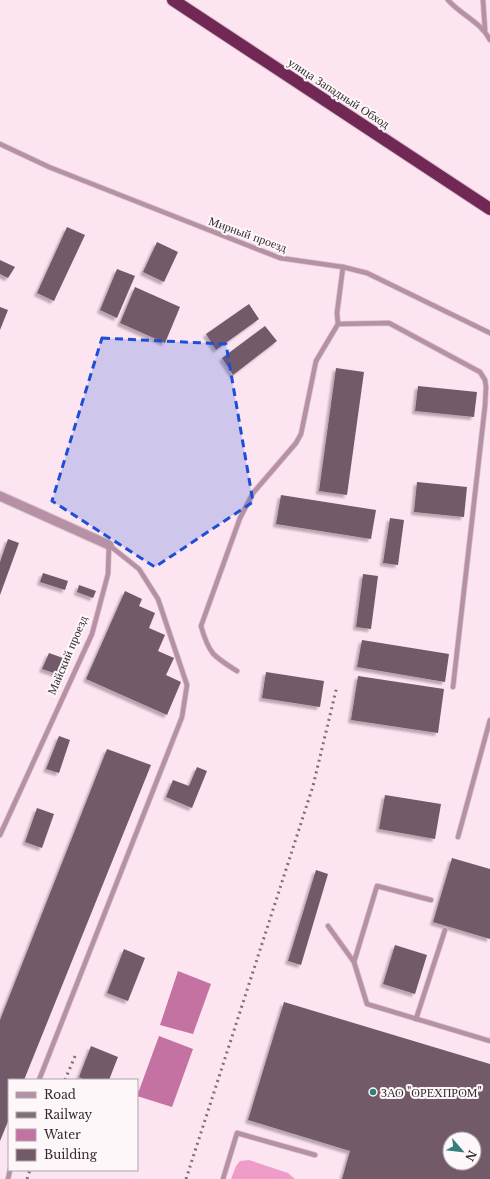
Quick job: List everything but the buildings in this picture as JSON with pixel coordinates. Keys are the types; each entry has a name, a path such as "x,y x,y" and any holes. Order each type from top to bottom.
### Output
{"highway":[{"name":"улица Западный Обход","path":"173,0 490,209"},
{"name":"улица Западный Обход","path":"185,0 490,200"}],"street":[{"path":"0,496 109,545"}],"lane":[{"path":"448,0 454,7 485,30"},
{"path":"483,0 485,30 490,40"},
{"name":"Мирный проезд","path":"0,144 49,167 280,258 343,267 366,273 490,333"},
{"path":"237,671 213,656 205,640 201,626 240,518 253,493 296,443 301,434 316,361 338,324 337,313 343,267"},
{"path":"338,324 389,323 480,372 485,380 485,406 453,687"},
{"path":"39,1079 182,717 187,685 158,599 139,569 109,545"},
{"name":"Майский проезд","path":"0,834 92,634 108,574 109,545"},
{"path":"458,837 490,720"},
{"path":"354,962 377,886 431,900"},
{"path":"328,926 354,962 367,1004 490,1041"},
{"path":"416,1019 445,930"},
{"path":"223,1179 237,1133 315,1155"}],"highlighted area":[{"path":"102,338 226,344 253,502 155,567 52,501"}],"shaded area":[{"path":"249,1160 288,1173 295,1179 231,1179 236,1166 240,1161"}],"water":[{"path":"178,971 211,984 193,1034 160,1025"},
{"path":"159,1036 193,1049 172,1107 138,1096"}],"railway":[{"path":"186,1179 313,786 337,686"},
{"path":"65,1079 75,1056"},
{"path":"27,1179 30,1171"}],"place":[{"name":"ЗАО \"ОРЕХПРОМ\"","path":"373,1092"}]}
